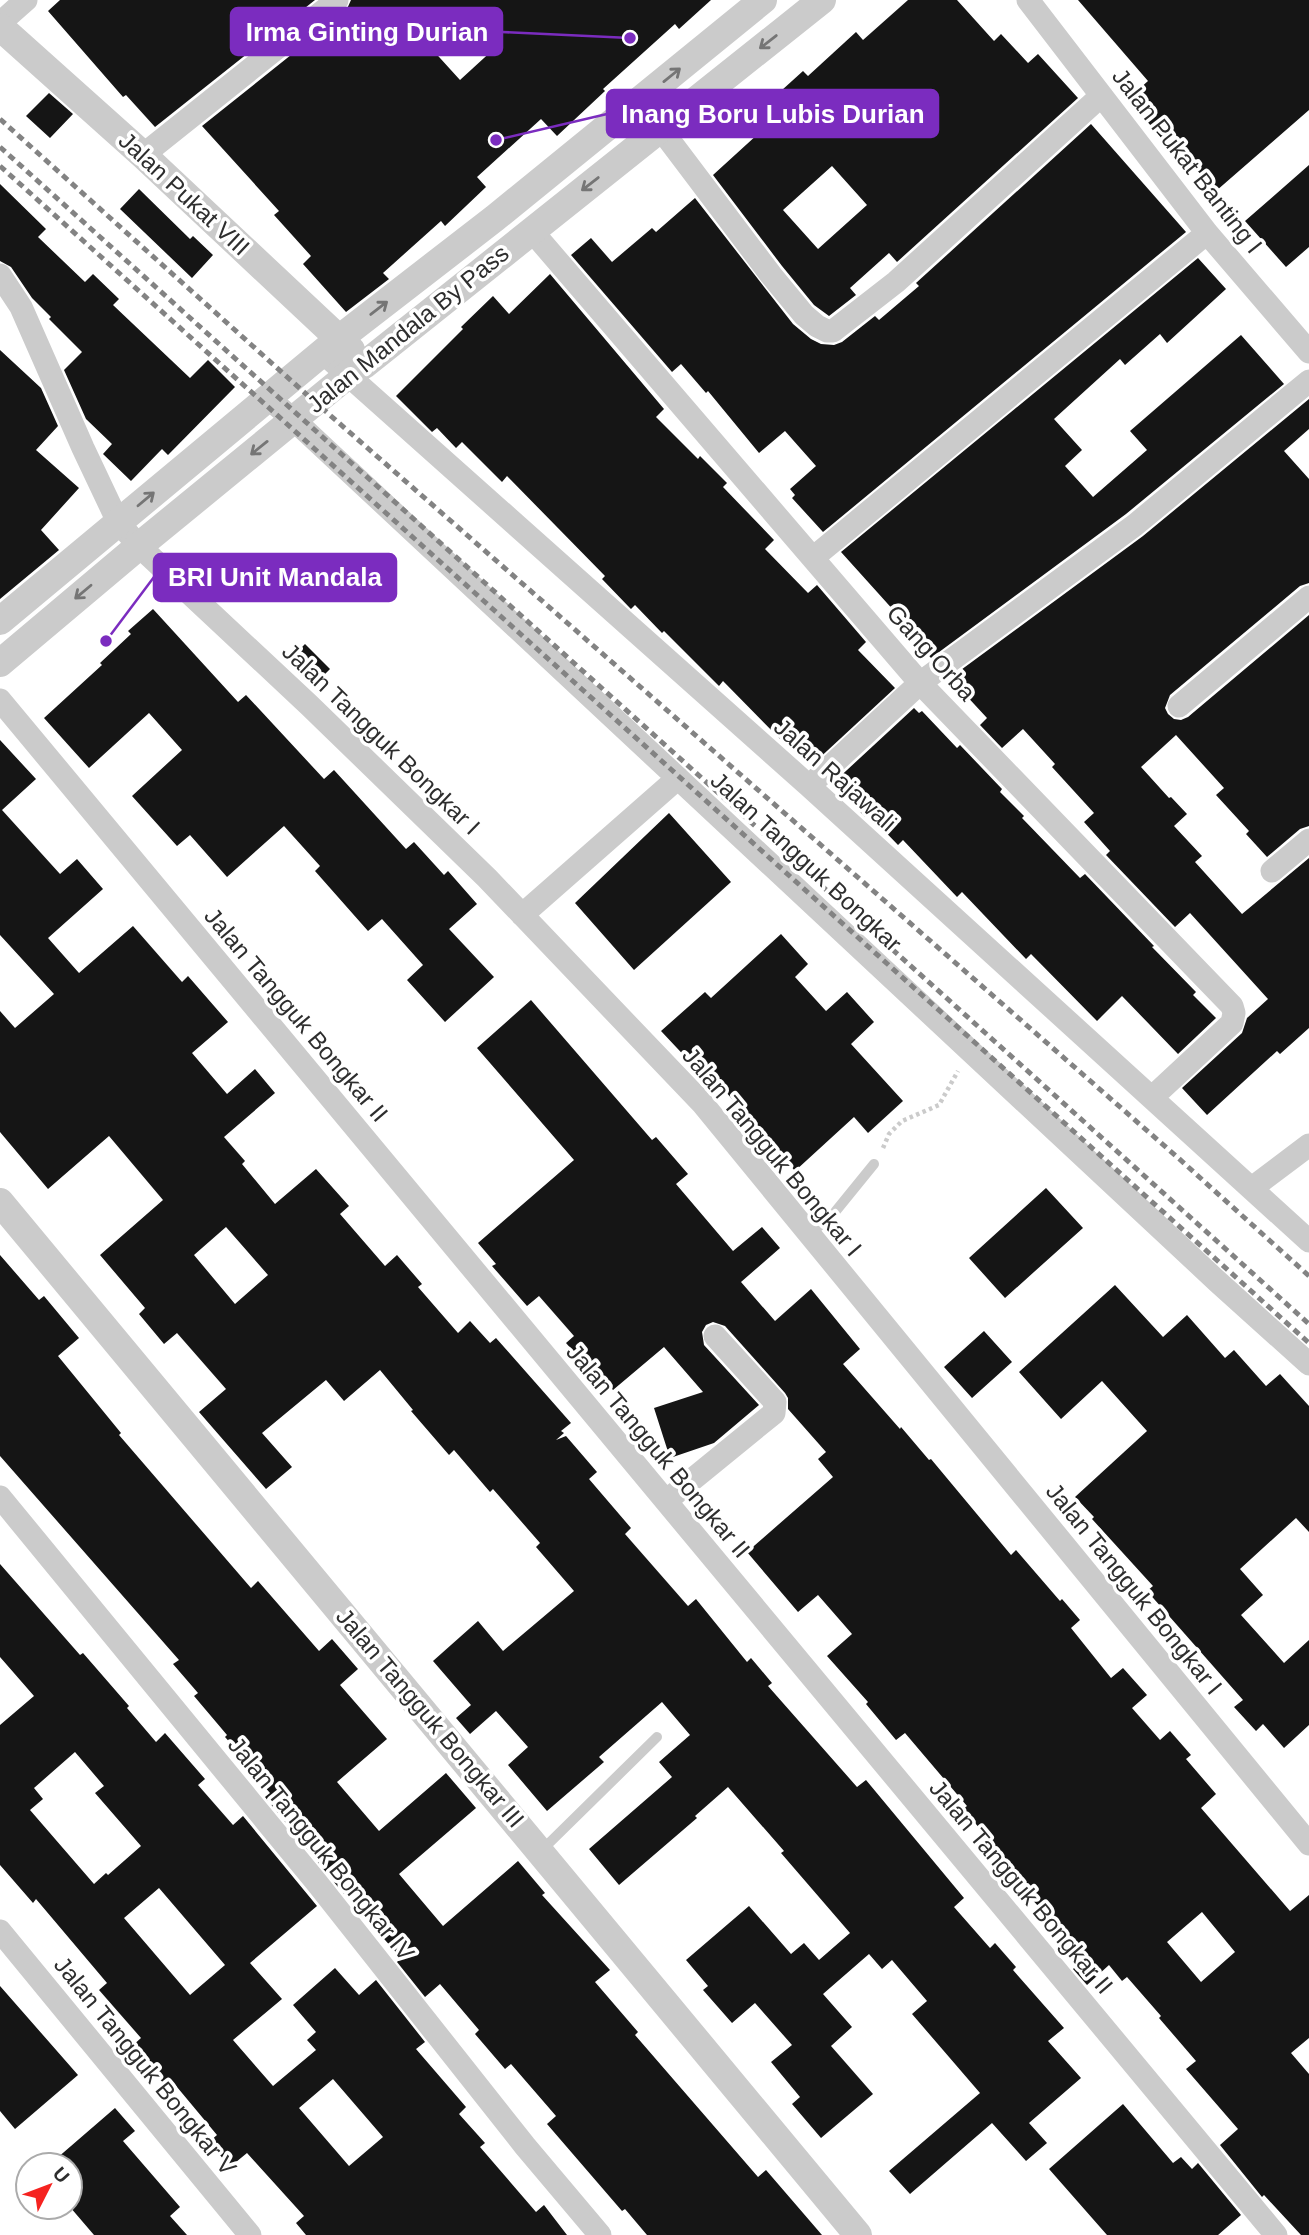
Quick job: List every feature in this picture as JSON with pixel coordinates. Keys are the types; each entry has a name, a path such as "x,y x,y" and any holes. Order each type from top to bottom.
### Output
{"street":[{"path":"0,25 26,0"},
{"path":"143,155 337,0"},
{"name":"Jalan Mandala By Pass","path":"0,621 331,345 495,218 763,0"},
{"name":"Jalan Mandala By Pass","path":"0,663 294,420 822,0"},
{"name":"Jalan Pukat Banting I","path":"1028,0 1207,233 1309,352"},
{"name":"Jalan Pukat VIII","path":"0,25 143,155 356,370"},
{"path":"660,128 804,315 817,326 833,331 896,282 1101,96"},
{"name":"Gang Orba","path":"531,230 920,683 1232,1006 1232,1023 1159,1091"},
{"path":"814,557 1207,233"},
{"name":"Jalan Tangguk Bongkar I","path":"0,275 21,307 118,523 487,878 702,1103 1309,1844"},
{"name":"Jalan Rajawali","path":"356,370 808,786 1309,1241"},
{"path":"808,786 920,683 1135,525 1309,381"},
{"name":"Jalan Tangguk Bongkar","path":"268,398 1309,1364"},
{"path":"1179,706 1309,597"},
{"name":"Jalan Tangguk Bongkar II","path":"0,700 1276,2235"},
{"path":"522,915 678,778"},
{"path":"1272,872 1309,840"},
{"path":"1252,1188 1309,1145"},
{"name":"Jalan Tangguk Bongkar III","path":"0,1202 858,2235"},
{"path":"666,1501 774,1413 775,1402 715,1336"},
{"name":"Jalan Tangguk Bongkar IV","path":"0,1497 317,1882 525,2146 600,2235"},
{"name":"Jalan Tangguk Bongkar V","path":"0,1931 250,2235"}],"lane":[{"path":"810,1235 835,1212 874,1164"},
{"path":"541,1851 657,1737"}],"path":[{"path":"874,1164 895,1127 909,1117 939,1105 970,1051"}],"building":[{"path":"60,0 315,0 155,127 126,95 123,97 48,11"},
{"path":"351,0 711,0 679,29 675,24 603,89 605,91 557,136 541,119 477,177 486,187 445,226 441,221 383,273 389,279 346,312 303,264 311,256 274,215 279,211 202,126 346,11","holes":["466,14 496,47 460,80 430,47"]},
{"path":"908,0 957,0 994,41 1001,34 1028,63 1038,54 1078,98 897,262 889,253 850,288 856,295 829,316 814,305 713,175 782,112 771,100 803,71 808,76 856,32 863,40","holes":["832,166 867,205 818,249 783,210"]},
{"path":"1078,0 1309,0 1309,110 1216,191 1173,144 1169,147 1128,99 1148,81"},
{"path":"49,93 73,114 50,138 26,116"},
{"path":"1091,124 1186,232 823,532 792,498 795,495 790,489 816,466 785,431 759,453 708,391 706,393 681,364 672,372 571,255 591,238 612,262 652,228 656,232 695,198 793,324 811,339 821,344 834,345 842,342 875,316 879,320 919,286 916,283"},
{"path":"1309,165 1309,247 1286,267 1245,221"},
{"path":"0,184 46,229 38,237 85,282 93,274 119,299 113,305 190,378 208,360 235,387 168,455 162,449 131,481 103,454 112,444 86,419 64,370 82,352 49,319 51,317 32,298 11,267 0,261"},
{"path":"139,189 190,239 193,236 213,255 192,278 120,209"},
{"path":"1198,258 1226,289 1167,343 1160,334 1125,365 1120,359 1054,419 1082,450 1065,466 1093,497 1147,450 1130,431 1241,335 1284,384 1126,514 931,658 902,626 905,623 841,552"},
{"path":"550,274 664,409 656,417 698,459 700,456 727,483 723,487 774,540 765,549 808,593 817,585 866,642 858,650 895,688 814,763 785,734 780,739 723,681 719,686 635,605 631,609 602,579 605,576 507,476 502,482 462,442 456,448 437,428 432,432 396,396 493,296 509,314"},
{"path":"0,350 41,388 58,426 36,450 79,488 41,530 59,550 0,599"},
{"path":"1309,399 1309,429 1284,451 1309,479 1309,583 1300,586 1170,695 1165,708 1174,719 1188,717 1309,615 1309,826 1300,829 1267,857 1246,834 1249,831 1216,795 1224,788 1176,735 1141,767 1187,814 1174,826 1202,856 1195,862 1242,914 1309,858 1309,1028 1280,1054 1277,1051 1207,1115 1182,1088 1242,1033 1247,1018 1268,999 1190,913 1175,927 1106,855 1110,851 1084,822 1094,813 1052,767 1055,764 1023,729 1002,748 980,725 987,718 950,678 1143,536"},
{"path":"153,609 238,702 246,695 324,779 334,770 406,849 414,842 444,875 448,871 477,904 449,929 494,977 445,1022 407,980 423,965 382,919 368,931 315,871 320,866 284,826 227,877 190,835 177,846 132,796 182,750 149,713 89,768 44,718 102,665 100,663 131,634 128,631"},
{"path":"305,644 330,669 315,684 290,659"},
{"path":"914,708 919,713 922,711 957,748 960,745 1002,789 1000,792 1024,816 1022,818 1080,878 1085,874 1196,992 1193,995 1216,1018 1178,1054 1122,996 1097,1021 1031,954 1026,959 962,892 957,897 903,840 898,845 868,814 865,817 833,783"},
{"path":"0,740 36,779 2,810 60,874 77,859 103,889 48,938 79,973 133,926 182,982 188,976 228,1022 192,1053 227,1094 255,1069 275,1093 224,1137 245,1161 242,1164 275,1204 316,1169 349,1206 340,1214 385,1266 397,1255 422,1284 418,1287 458,1333 470,1321 490,1343 496,1338 571,1423 561,1431 564,1433 556,1440 566,1436 597,1472 589,1479 631,1528 625,1534 688,1606 696,1599 747,1662 751,1658 772,1683 768,1686 857,1787 866,1780 964,1898 954,1907 990,1948 995,1943 1016,1967 1013,1970 1064,2028 1048,2041 1081,2078 1029,2123 1047,2143 1026,2161 992,2123 910,2194 889,2171 980,2093 912,2014 927,2001 892,1960 882,1969 869,1954 823,1994 852,2027 831,2046 873,2094 821,2138 792,2104 800,2097 771,2062 792,2045 755,2003 732,2023 703,1990 708,1986 686,1960 749,1906 791,1954 804,1943 819,1960 850,1933 728,1787 695,1816 697,1818 619,1885 589,1849 672,1777 659,1762 690,1735 662,1702 599,1757 604,1762 547,1811 508,1765 528,1747 496,1711 470,1734 456,1718 471,1705 433,1661 478,1621 503,1651 574,1591 536,1547 540,1543 493,1489 490,1492 454,1450 449,1455 380,1370 344,1401 326,1380 262,1433 292,1467 266,1489 199,1412 226,1389 177,1333 164,1344 139,1314 145,1308 100,1255 163,1200 109,1136 48,1189 0,1132 0,1011 15,1028 54,994 0,935","holes":["226,1227 268,1275 235,1304 194,1255"]},
{"path":"669,813 731,882 634,970 575,903"},
{"path":"781,934 808,964 795,977 826,1011 847,992 874,1022 851,1044 903,1101 868,1133 854,1117 795,1171 725,1091 723,1093 695,1061 692,1064 661,1031 705,992 711,998"},
{"path":"531,1000 652,1140 656,1137 688,1174 676,1184 733,1251 762,1227 780,1248 741,1282 775,1321 811,1289 860,1349 843,1364 900,1429 901,1427 929,1460 931,1459 1011,1555 1016,1550 1080,1620 1071,1628 1111,1678 1123,1668 1147,1695 1132,1708 1160,1740 1170,1731 1191,1755 1186,1759 1216,1794 1201,1808 1290,1911 1309,1895 1309,2038 1291,2053 1309,2074 1309,2235 1301,2235 1264,2195 1262,2197 1220,2145 1238,2129 1186,2069 1196,2061 1159,2018 1161,2016 1127,1977 1122,1981 1109,1965 1087,1985 1073,1969 1079,1963 1056,1937 1062,1932 1006,1871 1012,1866 963,1809 967,1806 905,1733 896,1740 866,1704 868,1702 827,1656 852,1634 818,1595 798,1612 747,1552 833,1477 818,1459 826,1452 788,1409 785,1393 725,1326 713,1322 706,1325 702,1332 704,1345 759,1405 714,1443 670,1458 654,1408 703,1392 664,1347 613,1390 590,1364 587,1367 566,1343 574,1336 539,1296 527,1306 492,1266 496,1264 478,1243 574,1160 477,1048","holes":["1202,1912 1235,1952 1201,1982 1167,1942"]},
{"path":"1046,1188 1083,1228 1005,1298 969,1258"},
{"path":"0,1255 39,1300 44,1296 79,1338 58,1356 121,1433 119,1435 251,1588 258,1581 319,1651 332,1639 358,1669 340,1685 387,1739 337,1782 379,1831 446,1773 476,1808 399,1874 443,1926 518,1861 545,1893 542,1895 610,1970 595,1982 638,2032 635,2035 758,2177 766,2170 822,2235 647,2235 625,2209 622,2211 547,2124 556,2116 511,2064 505,2069 475,2034 479,2030 440,1984 425,1997 397,1962 401,1958 338,1887 265,1797 270,1793 257,1778 260,1776 225,1737 227,1735 194,1696 198,1693 173,1664 179,1660 0,1456"},
{"path":"1115,1285 1163,1337 1187,1315 1225,1358 1234,1350 1266,1386 1280,1374 1309,1406 1309,1532 1296,1518 1240,1569 1263,1595 1241,1615 1284,1663 1309,1640 1309,1725 1284,1748 1263,1724 1256,1731 1234,1707 1243,1700 1147,1591 1153,1586 1075,1497 1147,1431 1102,1381 1061,1419 1019,1372"},
{"path":"984,1331 1012,1362 972,1398 944,1367"},
{"path":"0,1564 80,1655 83,1653 156,1742 165,1733 205,1779 198,1785 233,1825 243,1816 317,1906 250,1963 282,1999 233,2040 273,2086 316,2050 307,2040 316,2032 293,2005 335,1968 359,1995 376,1980 425,2042 416,2049 466,2107 459,2114 485,2143 480,2147 536,2212 544,2205 567,2235 306,2235 296,2223 304,2216 247,2153 230,2167 209,2142 217,2135 172,2081 166,2086 131,2047 141,2038 99,1990 107,1983 36,1899 33,1903 0,1865 0,1725 34,1696 0,1657","holes":["75,1752 104,1786 95,1793 141,1846 94,1884 30,1810 43,1799 34,1788","159,1888 225,1965 190,1995 124,1918","333,2079 383,2137 349,2166 299,2108"]},
{"path":"0,1986 78,2075 15,2129 0,2111"},
{"path":"1123,2104 1173,2163 1181,2157 1192,2169 1198,2163 1241,2215 1218,2235 1107,2235 1049,2169"},
{"path":"115,2108 135,2131 123,2141 180,2207 170,2216 187,2235 94,2235 82,2221 84,2151 65,2151"}],"railway":[{"path":"0,119 315,402 1176,1156 1309,1276"},
{"path":"0,147 1309,1324"},
{"path":"0,166 1309,1343"}],"place":[{"name":"Irma Ginting Durian","path":"630,38"},
{"name":"Inang Boru Lubis Durian","path":"496,140"},
{"name":"BRI Unit Mandala","path":"106,641"}]}
